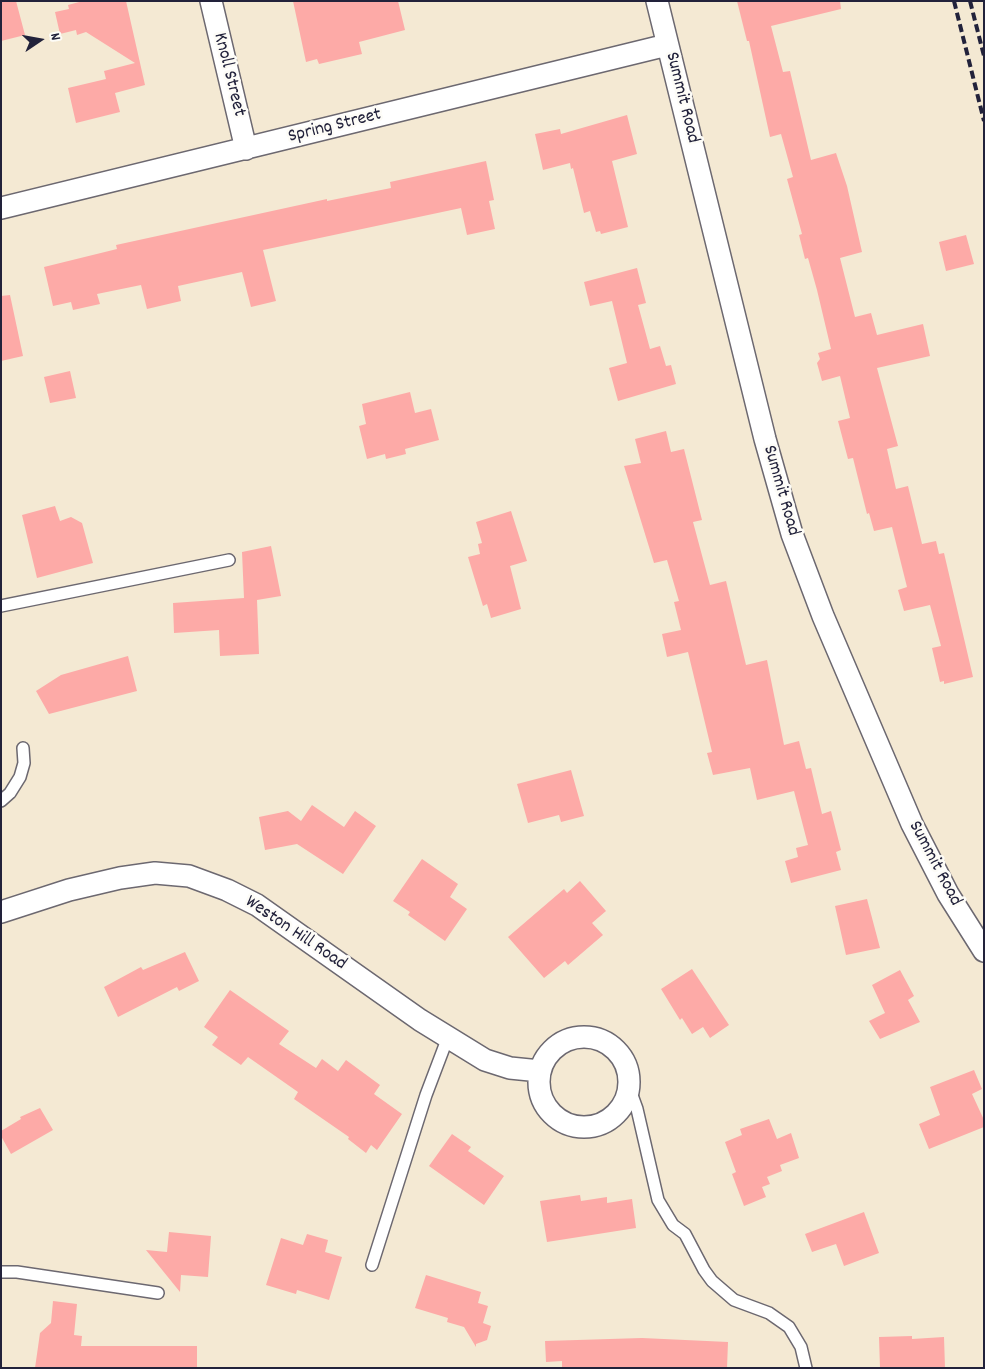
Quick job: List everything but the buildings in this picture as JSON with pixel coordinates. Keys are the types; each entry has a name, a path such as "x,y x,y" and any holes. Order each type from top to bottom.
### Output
{"street":[{"name":"Knoll Street","path":"210,1 246,149"},
{"name":"Summit Road","path":"657,1 765,438 792,534 823,616 912,824 948,894 984,951"},
{"name":"Spring Street","path":"1,208 667,45"},
{"name":"Weston Hill Road","path":"1,912 69,890 120,878 155,873 189,876 227,890 257,905 448,1038 485,1060 510,1068 540,1071"},
{"path":"586,1037 606,1044 622,1058 628,1072 629,1087 622,1106 608,1121 596,1126 577,1127 560,1121 546,1108 539,1090 540,1071 550,1052 558,1045 572,1039 586,1037"}],"lane":[{"path":"1,606 229,560"},
{"path":"1,802 20,777 24,763 23,748"},
{"path":"372,1265 426,1095 448,1038"},
{"path":"629,1087 638,1109 658,1200 666,1214 673,1225 685,1234 712,1281 734,1300 769,1313 789,1327 801,1347 806,1368"},
{"path":"1,1272 17,1272 158,1293"}],"railway":[{"path":"954,1 984,121"},
{"path":"970,1 984,56"}]}
